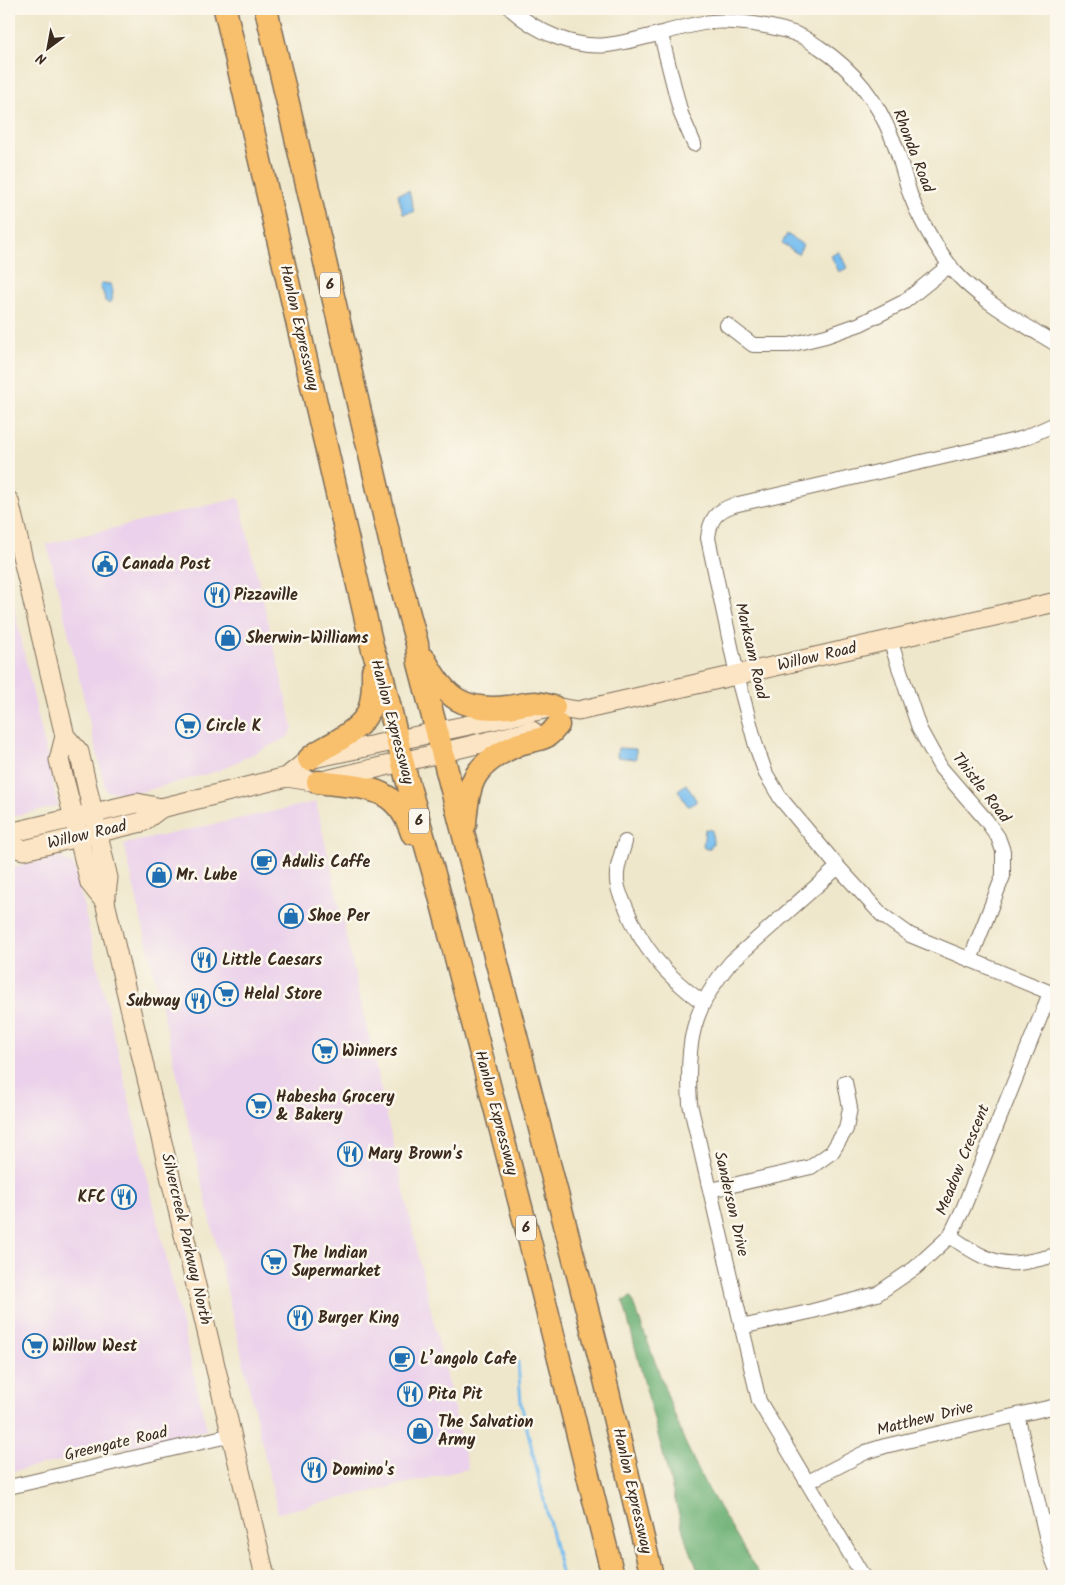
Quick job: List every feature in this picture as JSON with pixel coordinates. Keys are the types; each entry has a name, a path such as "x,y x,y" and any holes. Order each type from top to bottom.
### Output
{"highway":[{"name":"Hanlon Expressway","path":"225,9 373,650 382,675 400,751 436,881 557,1347 613,1576"},
{"name":"Hanlon Expressway","path":"266,9 395,562 417,644 419,663 600,1358 652,1576"},
{"path":"417,644 435,679 449,695 460,702 482,708 536,703 556,716 547,736 518,744 487,762 476,774 470,785 467,798 464,840"},
{"path":"309,759 363,723 372,705 373,650"},
{"path":"318,782 360,786 382,792 399,807 411,829 422,863 436,881"}],"main road":[{"name":"Silvercreek Parkway North","path":"9,501 65,736 59,760 90,883 105,902"},
{"name":"Willow Road","path":"9,846 24,850 98,833 142,822 161,808 288,777 318,782 400,751 1056,602"},
{"name":"Silvercreek Parkway North","path":"65,736 79,752 94,813 108,878 105,902 265,1576"},
{"name":"Willow Road","path":"288,777 309,759 400,751"},
{"name":"Willow Road","path":"9,840 18,831 137,803 161,808"}],"street":[{"name":"Rhonda Road","path":"511,9 555,38 606,46 705,23 750,23 775,28 803,37 833,57 854,75 874,102 893,140 910,195 927,232 950,265 978,293 1056,344"},
{"path":"661,34 681,114 694,144"},
{"path":"727,325 753,345 789,345 826,336 860,324 904,302 950,265"},
{"name":"Marksam Road","path":"1053,994 910,934 882,914 838,867 781,799 766,774 756,746 737,675 708,538 709,528 713,520 722,509 734,505 1024,438 1056,422"},
{"name":"Thistle Road","path":"890,640 919,728 942,768 998,837 1003,851 1003,876 970,960"},
{"path":"625,842 617,872 617,886 631,921 652,957 679,985 702,1002"},
{"name":"Sanderson Drive","path":"838,867 731,962 716,980 702,1002 690,1041 688,1078 690,1104 759,1401 863,1576"},
{"name":"Meadow Crescent","path":"741,1327 877,1294 915,1268 950,1236 964,1209 1053,994"},
{"path":"711,1190 811,1167 832,1152 846,1129 850,1108 845,1082"},
{"path":"950,1236 973,1252 1003,1263 1017,1264 1056,1255"},
{"name":"Matthew Drive","path":"808,1482 866,1452 885,1446 1056,1406"},
{"path":"1017,1415 1050,1552 1056,1568"},
{"name":"Greengate Road","path":"9,1488 232,1435"}],"shaded area":[{"path":"239,498 293,728 288,737 218,771 136,793 106,791 47,544"},
{"path":"9,585 58,806 9,817"},
{"path":"316,802 468,1469 278,1513 124,844"},
{"path":"60,857 74,866 207,1430 9,1472 9,868"}],"green space":[{"path":"631,1297 684,1440 704,1482 760,1576 700,1576 684,1534 623,1301"}],"water":[{"path":"409,191 414,212 403,214 398,194"},
{"path":"787,234 803,245 798,254 782,243"},
{"path":"838,252 847,268 839,272 831,256"},
{"path":"102,283 110,284 113,291 112,301 108,303 105,301 100,286"},
{"path":"618,748 636,749 636,759 617,757"},
{"path":"686,784 696,800 696,802 689,806 678,790"},
{"path":"705,829 712,830 713,843 710,848 706,849 703,847"}],"waterway":[{"path":"518,1362 521,1403 562,1576"}],"place":[{"name":"Canada Post","path":"105,564"},
{"name":"Pizzaville","path":"217,595"},
{"name":"Sherwin-Williams","path":"228,638"},
{"name":"Circle K","path":"188,726"},
{"name":"Adulis Caffe","path":"264,862"},
{"name":"Mr. Lube","path":"159,875"},
{"name":"Shoe Per","path":"291,916"},
{"name":"Little Caesars","path":"204,960"},
{"name":"Helal Store","path":"226,994"},
{"name":"Subway","path":"198,1001"},
{"name":"Winners","path":"325,1051"},
{"name":"Habesha Grocery & Bakery","path":"259,1106"},
{"name":"Mary Brown's","path":"350,1154"},
{"name":"KFC","path":"124,1197"},
{"name":"The Indian Supermarket","path":"274,1262"},
{"name":"Burger King","path":"300,1318"},
{"name":"Willow West","path":"35,1346"},
{"name":"L’angolo Cafe","path":"402,1359"},
{"name":"Pita Pit","path":"410,1394"},
{"name":"The Salvation Army","path":"420,1431"},
{"name":"Domino's","path":"314,1470"}]}
